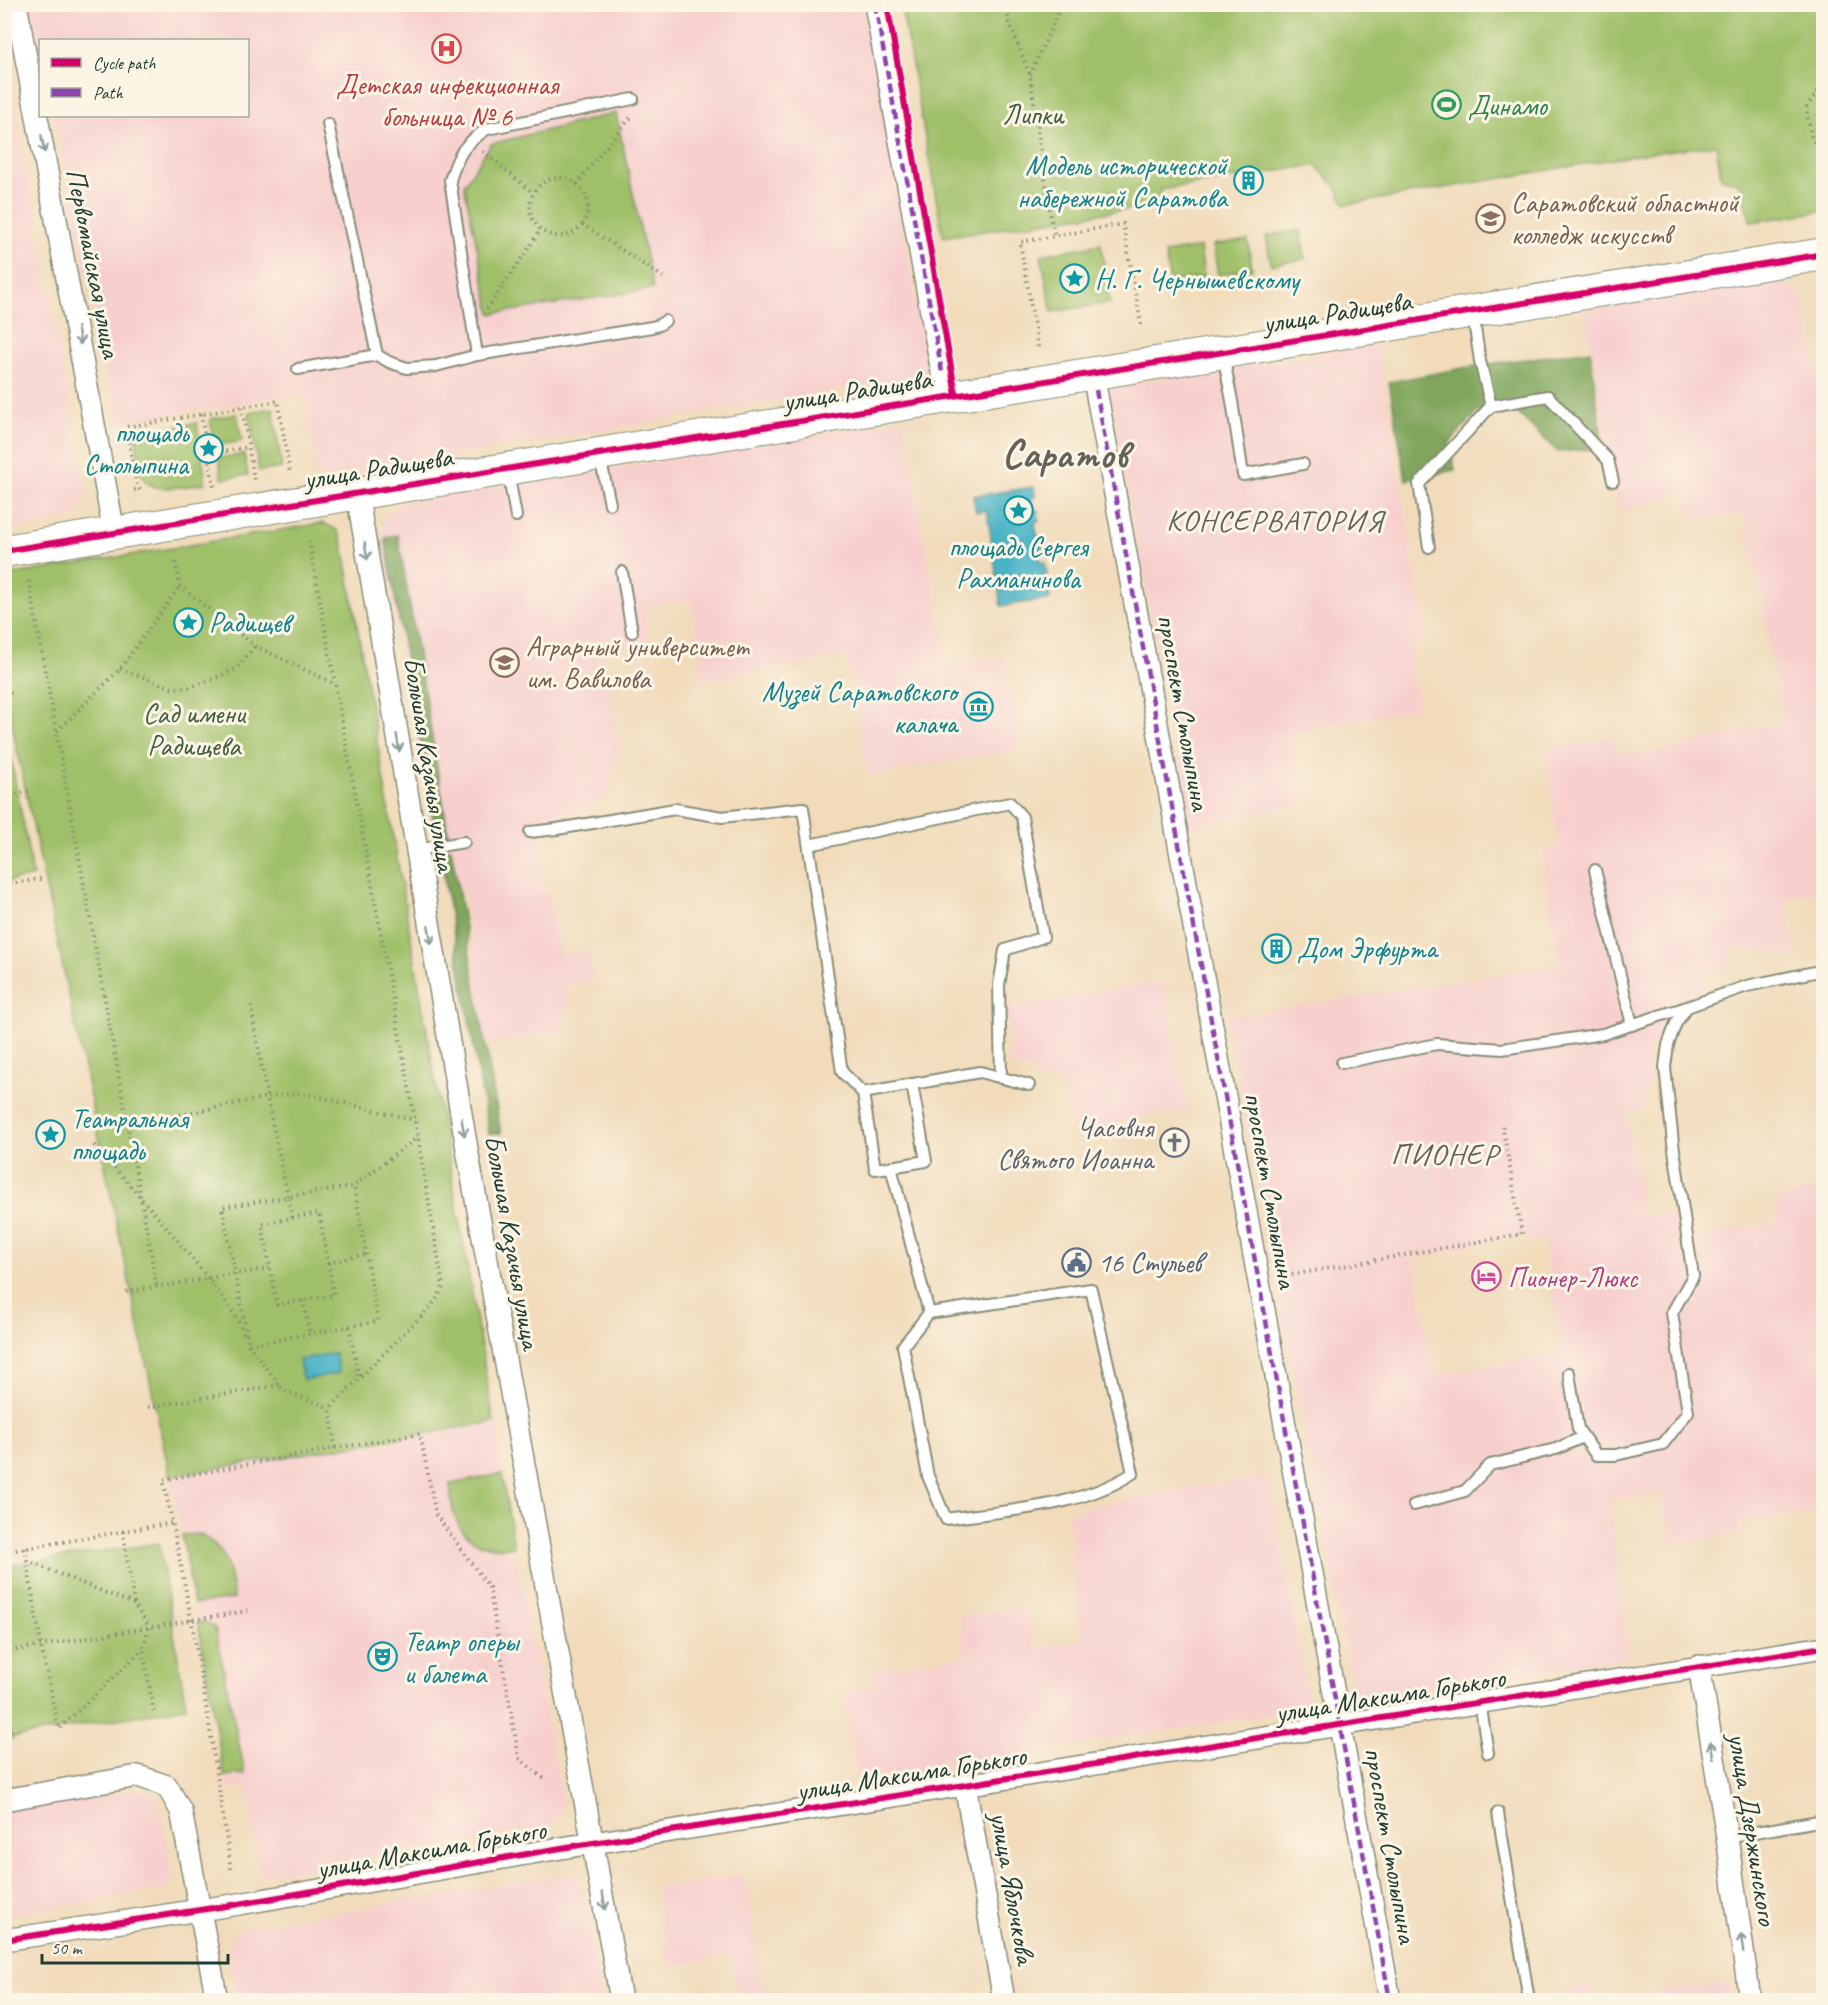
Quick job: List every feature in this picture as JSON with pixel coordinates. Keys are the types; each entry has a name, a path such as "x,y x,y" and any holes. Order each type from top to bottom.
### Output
{"street":[{"name":"Первомайская улица","path":"16,4 114,532"},
{"path":"875,4 942,372"},
{"name":"улица Радищева","path":"4,551 1472,311 1823,257"},
{"name":"проспект Столыпина","path":"1096,390 1390,2001"},
{"name":"Большая Казачья улица","path":"357,493 468,1155 621,2001"},
{"name":"улица Максима Горького","path":"4,1940 1824,1647"},
{"name":"улица Дзержинского","path":"1699,1666 1727,1837 1750,2001"},
{"path":"4,1800 138,1776 167,1786 181,1811 217,2001"},
{"name":"улица Яблочкова","path":"965,1785 1004,2001"}],"lane":[{"path":"477,355 450,180 457,157 470,140 487,129 633,99"},
{"path":"328,124 377,355"},
{"path":"1472,311 1480,361 1491,406"},
{"path":"298,369 377,355 407,368 436,366 477,355 652,327 665,321"},
{"path":"1222,352 1243,475 1303,464"},
{"path":"1429,547 1419,484 1491,406 1548,396 1608,460 1613,481"},
{"path":"600,453 610,504"},
{"path":"508,468 516,516"},
{"path":"622,572 632,632"},
{"path":"809,845 1010,803 1022,817 1043,937 1005,950 999,984 1001,1078"},
{"path":"531,832 675,809 722,817 803,808 842,1072 863,1093 875,1169 926,1161 912,1084"},
{"path":"416,850 464,842"},
{"path":"1595,870 1632,1025"},
{"path":"1342,1063 1437,1044 1502,1049 1603,1034 1746,986 1824,970"},
{"path":"1569,1373 1578,1429 1596,1455 1616,1455 1663,1444 1688,1412 1672,1313 1693,1276 1673,1143 1665,1067 1668,1045 1676,1023 1687,1007"},
{"path":"863,1093 980,1072 1029,1085"},
{"path":"891,1167 929,1313"},
{"path":"1091,1289 1133,1473 1117,1484 1072,1500 946,1519 928,1476 903,1346 929,1313 1091,1289"},
{"path":"1413,1505 1465,1491 1490,1465 1556,1449 1583,1437"},
{"path":"1480,1702 1488,1753"},
{"path":"1498,1813 1529,2001"},
{"path":"1727,1837 1824,1820"}],"path":[{"path":"1006,4 1009,22 1030,75 1055,236"},
{"path":"1030,75 1062,4"},
{"path":"1824,91 1818,92 1806,108 1812,140 1824,152"},
{"path":"576,184 634,112"},
{"path":"470,140 533,193"},
{"path":"557,178 568,179 576,184 584,191 587,201 588,211 582,224 570,234 560,236 550,235 541,230 534,223 530,213 533,193 539,185 557,178"},
{"path":"582,224 663,277"},
{"path":"1038,347 1020,242 1124,224 1142,329"},
{"path":"473,330 541,230"},
{"path":"134,490 140,490 136,482 126,427 278,402 290,474"},
{"path":"242,408 255,480"},
{"path":"201,414 214,487"},
{"path":"208,454 249,447"},
{"path":"309,541 415,1119 443,1287 435,1302 330,1408"},
{"path":"176,562 180,586 255,646 335,684"},
{"path":"29,581 157,1287"},
{"path":"57,731 120,669 180,586"},
{"path":"120,669 172,688 190,687 237,668 255,646"},
{"path":"4,694 13,692"},
{"path":"4,796 30,791"},
{"path":"4,885 45,878"},
{"path":"251,1006 292,1218"},
{"path":"127,1126 267,1096 303,1093 415,1119"},
{"path":"1259,1281 1522,1233 1502,1124"},
{"path":"249,1346 222,1207 354,1186 418,1137"},
{"path":"94,1145 139,1193 208,1278 241,1327 249,1346 283,1390 330,1408"},
{"path":"249,1346 378,1322 354,1186"},
{"path":"319,1214 328,1263 334,1295 277,1305 262,1224 319,1214"},
{"path":"328,1263 366,1254"},
{"path":"126,1292 271,1268"},
{"path":"303,1300 310,1334"},
{"path":"349,1327 359,1379"},
{"path":"148,1407 280,1384"},
{"path":"330,1408 335,1448"},
{"path":"231,1869 207,1704 163,1480 420,1434 436,1515 489,1587 519,1758 547,1781"},
{"path":"4,1552 173,1523"},
{"path":"123,1532 134,1604 149,1627 143,1649 154,1712"},
{"path":"25,1548 41,1646 59,1729 143,1649"},
{"path":"27,1561 134,1604"},
{"path":"4,1652 252,1610"},
{"path":"4,1689 12,1737"}],"shaded area":[{"path":"30,5 863,5 929,374 323,478 317,470 305,392 286,397 117,422 53,117 249,117 249,39 39,39 39,49"},
{"path":"4,52 86,493 78,514 59,521 5,531"},
{"path":"1772,281 1794,288 1803,299 1823,411 1823,892 1785,898 1796,956 1728,947 1729,967 1701,972 1706,994 1671,1010 1657,1048 1646,1049 1652,1086 1645,1085 1645,1109 1626,1113 1642,1216 1678,1214 1683,1239 1778,1223 1775,1198 1823,1189 1824,1463 1821,1466 1823,1511 1738,1522 1739,1534 1671,1544 1661,1492 1609,1501 1629,1658 1373,1698 1362,1695 1353,1688 1227,1017 1560,965 1542,851 1558,847 1547,750 1611,737 1618,755 1654,752 1783,721 1745,514 1692,520 1686,493 1620,511 1584,311","holes":["1521,1235 1530,1240 1544,1240 1563,1353 1434,1375 1414,1259"]},
{"path":"1378,344 1425,640 1408,643 1419,708 1292,732 1304,804 1191,825 1109,388"},
{"name":"Аграрный университет им. Вавилова","path":"902,420 949,667 1004,656 1022,749 868,775 847,655 704,681 690,600 643,607 647,644 605,652 619,748 609,794 582,811 536,820 545,876 538,878 541,893 548,893 561,955 588,950 594,980 567,986 571,1012 563,1014 564,1031 487,1044 463,891 444,895 381,532 384,520 391,510 406,502"},
{"path":"1163,981 1187,1110 1072,1130 1066,1099 1058,1079 1039,1082 1033,1069 1008,1066 1011,1040 1006,1008"},
{"path":"494,1422 514,1547 563,1804 561,1817 551,1826 259,1876 247,1786 226,1788 170,1476"},
{"path":"1269,1475 1307,1698 1302,1706 1295,1711 857,1779 844,1698 845,1691 873,1686 870,1670 965,1656 961,1616 1027,1607 1034,1647 1082,1641 1072,1564 1073,1541 1067,1513 1121,1500"},
{"path":"132,1790 145,1792 158,1799 173,1879 169,1885 164,1889 5,1916 5,1811"},
{"path":"565,1874 575,1876 583,1891 602,2000 238,2000 229,1950 232,1937 242,1928"},
{"path":"744,1874 765,2000 739,2000 731,1955 668,1966 655,1888"},
{"path":"6,1965 13,2000 5,2000"},
{"path":"1730,1982 1733,2000 1565,2000 1563,1991 1592,1986 1593,1996 1633,1996"}],"green space":[{"name":"Динамо","path":"901,5 1823,5 1823,211 1751,222 1738,183 1721,178 1716,145 1648,153 1345,205 1336,187 1315,165 1160,190 1162,204 943,237"},
{"path":"616,113 653,289 491,314 464,185 491,144"},
{"path":"1301,230 1305,259 1271,265 1266,236"},
{"path":"1248,240 1252,269 1218,275 1213,245"},
{"path":"1101,244 1110,303 1052,312 1041,255"},
{"path":"1200,247 1204,277 1170,282 1165,253"},
{"path":"1590,350 1603,448 1558,452 1513,409 1477,412 1449,443 1455,470 1406,480 1389,382 1469,367"},
{"path":"273,408 282,468 259,471 249,412"},
{"path":"237,414 242,441 215,446 210,419"},
{"path":"197,423 206,483 161,488 146,482 142,475 135,433"},
{"path":"244,454 248,475 222,479 219,458"},
{"name":"Сад имени Радищева","path":"323,523 337,530 343,544 494,1422 170,1476 5,693 4,576"},
{"path":"398,535 449,838 437,841 385,538"},
{"path":"4,721 33,876 5,882 4,882"},
{"path":"451,848 501,1133 489,1134 439,850"},
{"path":"502,1474 514,1547 486,1546 471,1539 460,1526 452,1505 450,1484"},
{"path":"199,1534 222,1553 229,1569 234,1599 194,1604 182,1535"},
{"path":"159,1543 186,1707 5,1739 5,1566"},
{"path":"198,1622 208,1623 215,1628 245,1774 224,1776"}],"water":[{"path":"1034,487 1035,497 1031,497 1033,510 1038,510 1039,521 1035,522 1037,536 1041,536 1043,549 1039,550 1041,563 1045,562 1047,575 1043,576 1045,591 1049,591 1050,599 1001,606 987,511 976,512 973,496"},
{"path":"335,1353 339,1373 303,1380 299,1360"}],"marked path":[{"path":"875,4 942,372"},
{"path":"1096,390 1390,2000"}],"cycle path":[{"path":"887,4 956,395"},
{"path":"4,551 1824,254"},
{"path":"4,1940 239,1904 561,1848 1824,1647"}],"place":[{"name":"Детская инфекционная больница № 6","path":"447,49"},
{"name":"Динамо","path":"1447,105"},
{"name":"Модель исторической набережной Саратова","path":"1248,181"},
{"name":"Саратовский областной колледж искусств","path":"1490,218"},
{"name":"Н. Г. Чернышевскому","path":"1074,279"},
{"name":"площадь Столыпина","path":"209,448"},
{"name":"площадь Сергея Рахманинова","path":"1018,510"},
{"name":"Радищев","path":"188,622"},
{"name":"Аграрный университет им. Вавилова","path":"505,662"},
{"name":"Музей Саратовского калача","path":"978,707"},
{"name":"Дом Эрфурта","path":"1276,948"},
{"name":"Театральная площадь","path":"50,1134"},
{"name":"Часовня Святого Иоанна","path":"1174,1143"},
{"name":"16 Стульев","path":"1077,1262"},
{"name":"Пионер-Люкс","path":"1487,1277"},
{"name":"Театр оперы и балета","path":"383,1657"}],"district":[{"name":"Саратов","path":"1065,454"},
{"name":"КОНСЕРВАТОРИЯ","path":"1275,520"},
{"name":"ПИОНЕР","path":"1445,1154"}],"park label":[{"name":"Липки","path":"1033,114"}]}
